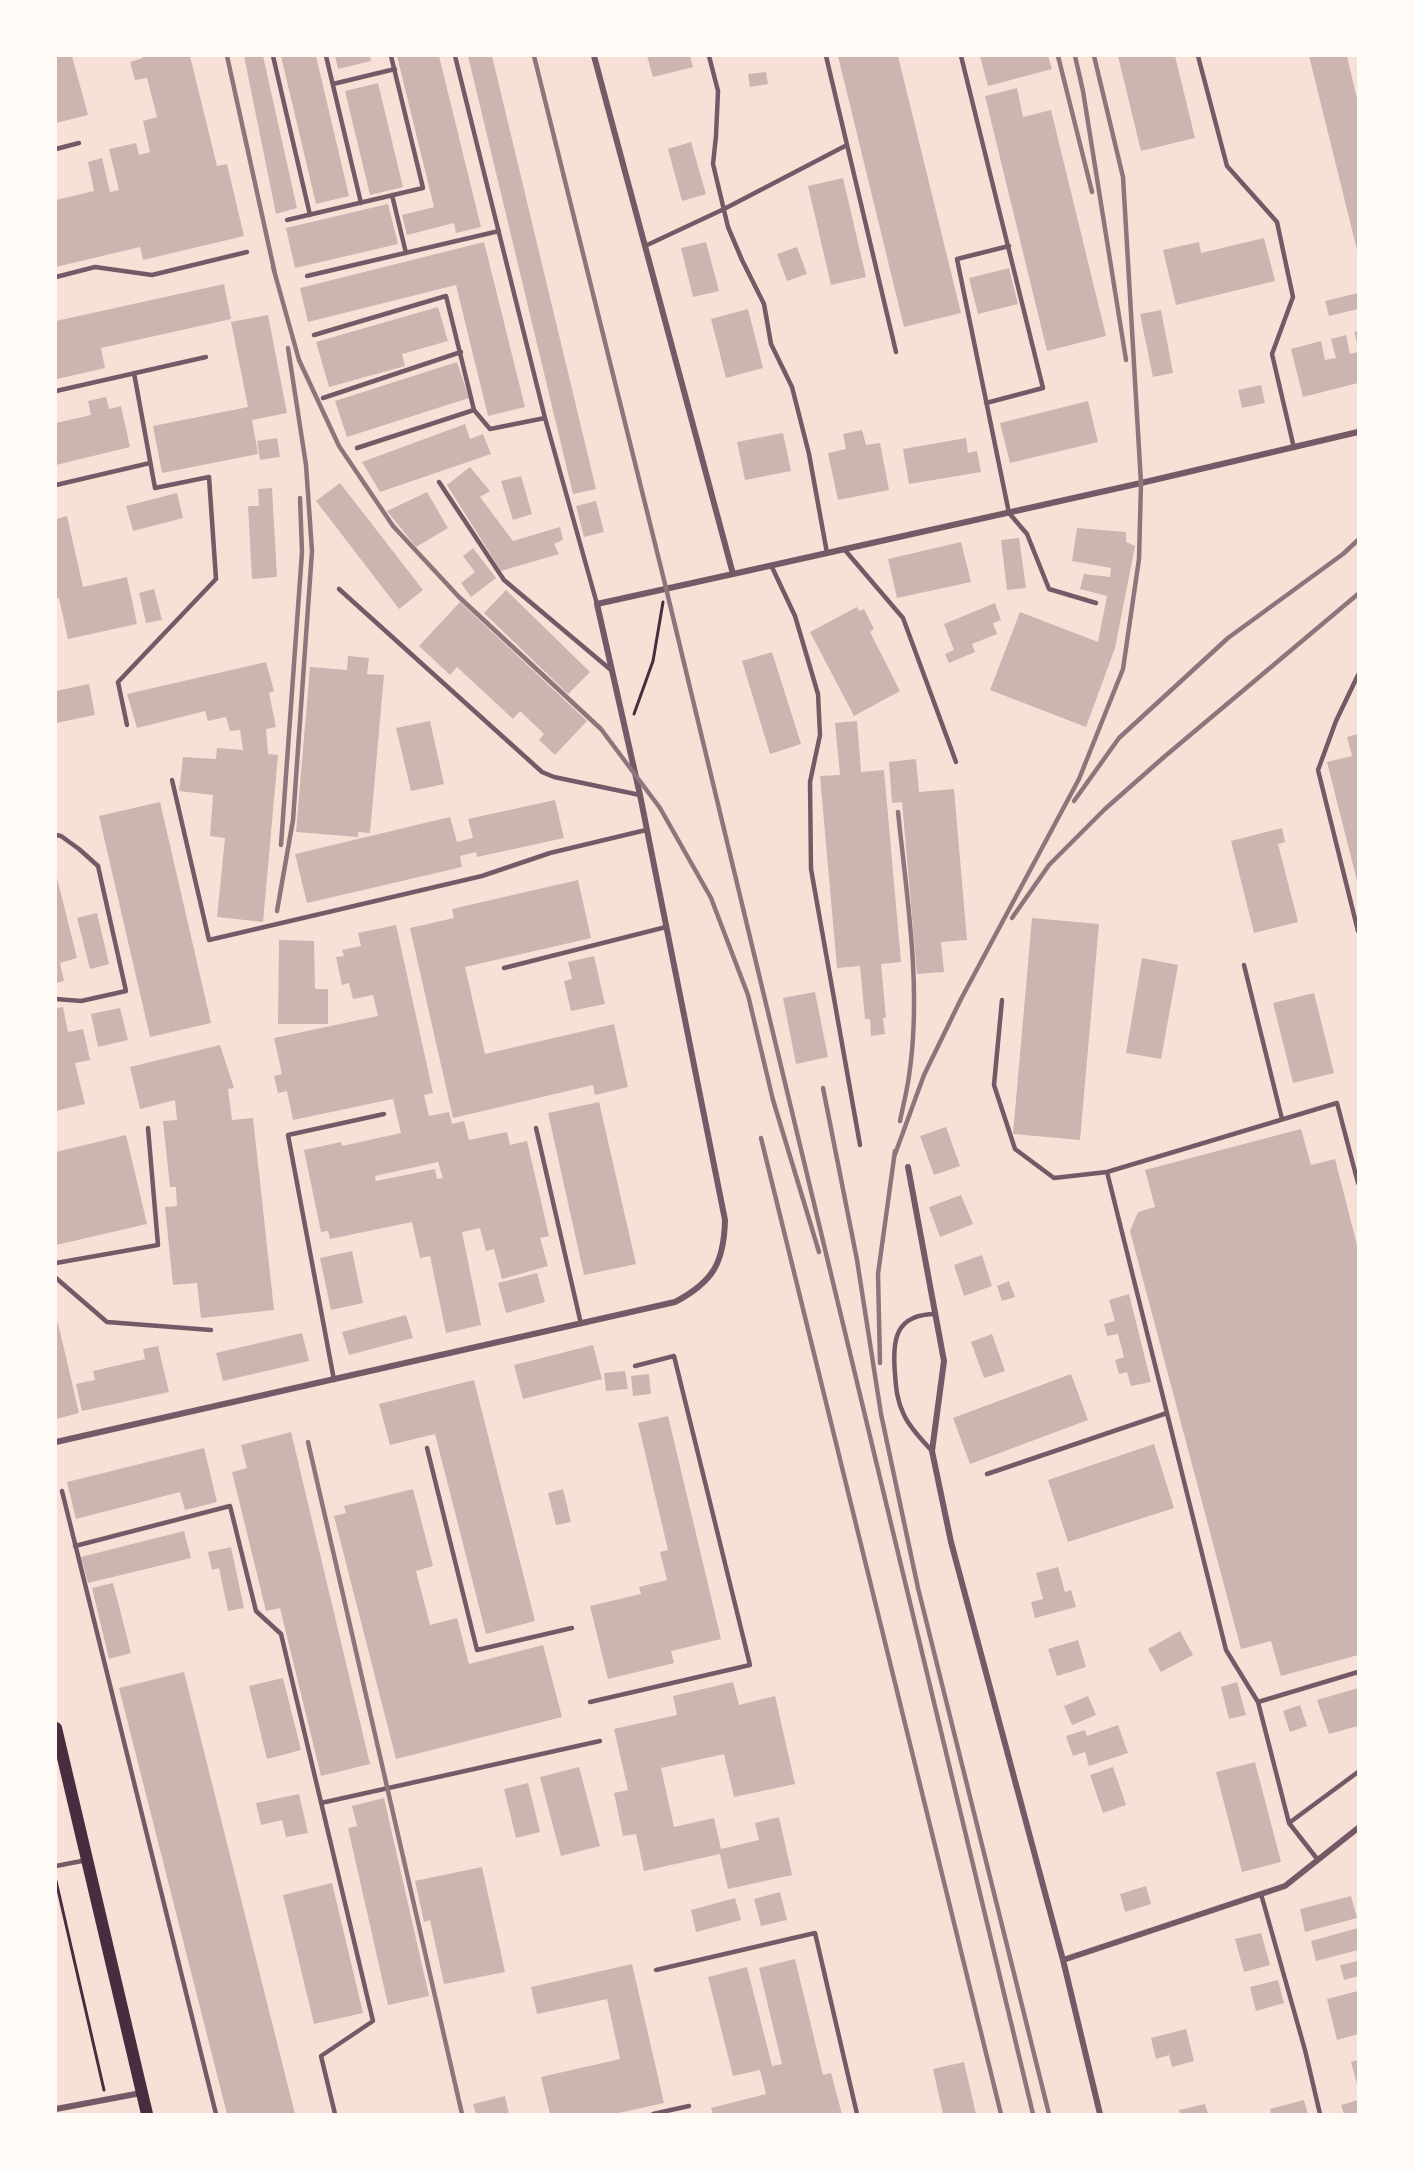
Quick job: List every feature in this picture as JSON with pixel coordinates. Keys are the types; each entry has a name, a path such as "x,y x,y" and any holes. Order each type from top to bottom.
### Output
{"main road":[{"path":"56,1728 147,2115"}],"street":[{"path":"594,56 733,574"},
{"path":"56,1443 675,1302 695,1292 709,1279 724,1241 725,1220 640,795 597,604 1009,513 1359,432"},
{"path":"908,1167 944,1360 932,1451 954,1553 1063,1960 1100,2115"},
{"path":"1063,1960 1285,1886 1359,1828"},
{"path":"56,2109 142,2093"}],"lane":[{"path":"273,56 310,215"},
{"path":"326,56 361,203"},
{"path":"287,220 423,188 391,56"},
{"path":"455,56 545,418 597,604"},
{"path":"709,56 718,91 713,164 728,227 765,304 771,345 792,387 809,454 827,553"},
{"path":"826,56 896,352"},
{"path":"962,56 1043,388 986,403"},
{"path":"1198,56 1227,166 1276,222 1293,297 1272,354 1293,448"},
{"path":"333,84 394,69"},
{"path":"56,149 79,143"},
{"path":"645,246 724,209 847,145"},
{"path":"392,195 406,253"},
{"path":"307,276 499,231"},
{"path":"1009,246 957,259 1009,513 1027,534 1049,589 1096,603"},
{"path":"56,277 95,267 152,275 247,252"},
{"path":"314,335 446,296 474,410 490,429 545,418"},
{"path":"323,398 461,352"},
{"path":"56,392 206,357"},
{"path":"127,725 118,682 216,579 209,477 155,488 134,373"},
{"path":"357,447 474,410"},
{"path":"56,485 150,463"},
{"path":"439,482 504,580 612,670"},
{"path":"844,549 903,618 956,762"},
{"path":"771,566 795,616 818,694 819,735 810,782 811,869 860,1145"},
{"path":"339,589 542,772 555,777 640,795"},
{"path":"1359,675 1336,721 1318,770 1359,931"},
{"path":"172,780 209,940 482,876 550,853 646,830"},
{"path":"56,835 79,849 98,866 126,991 81,1001 56,999"},
{"path":"504,968 666,927"},
{"path":"1244,965 1282,1119"},
{"path":"1002,1000 994,1085 1015,1149 1054,1178 1107,1172 1337,1103 1359,1184"},
{"path":"334,1380 288,1136 384,1114"},
{"path":"56,1263 158,1245 148,1128"},
{"path":"536,1128 581,1324"},
{"path":"1107,1172 1226,1650 1258,1702 1289,1822 1318,1860"},
{"path":"56,1278 107,1322 211,1330"},
{"path":"932,1451 904,1416 896,1395 893,1352 896,1333 907,1321 924,1314 936,1314"},
{"path":"590,1702 750,1665 674,1356 635,1366"},
{"path":"987,1474 1167,1413"},
{"path":"427,1448 477,1650 572,1628"},
{"path":"62,1491 216,2115"},
{"path":"75,1546 231,1506 256,1611 280,1634 373,2021 321,2056 335,2115"},
{"path":"1258,1702 1359,1672"},
{"path":"321,1803 600,1741"},
{"path":"1289,1822 1359,1772"},
{"path":"56,1866 87,1860"},
{"path":"1261,1894 1305,2050 1320,2115"},
{"path":"656,1970 815,1933 857,2115"},
{"path":"653,2115 689,2106"}],"path":[{"path":"626,734 653,661 666,588"},
{"path":"56,1881 106,2099"}],"building":[{"path":"56,56 72,56 88,115 56,123"},
{"path":"142,56 190,56 217,166 227,164 244,236 143,260 140,247 56,267 56,200 94,191 88,162 102,158 110,192 119,190 109,149 136,143 139,155 150,152 143,121 157,117 147,78 135,80 130,62 143,58"},
{"path":"244,56 263,56 297,208 276,214"},
{"path":"281,56 316,56 349,196 316,204"},
{"path":"335,56 370,56 371,61 338,69"},
{"path":"397,56 439,56 481,227 456,233 454,223 407,235 402,215 434,207"},
{"path":"468,56 492,56 596,489 573,494"},
{"path":"647,56 690,56 693,67 653,77"},
{"path":"838,56 898,56 961,313 904,327"},
{"path":"980,56 1048,56 1052,69 988,86"},
{"path":"1118,56 1175,56 1195,138 1141,151"},
{"path":"1309,56 1347,56 1358,103 1358,254"},
{"path":"766,72 768,84 750,87 748,74"},
{"path":"378,83 403,187 370,195 345,91"},
{"path":"1017,88 1023,117 1051,110 1106,336 1047,351 985,96"},
{"path":"691,142 706,194 682,201 668,149"},
{"path":"843,178 866,277 831,285 808,186"},
{"path":"388,204 398,244 295,268 286,228"},
{"path":"1264,238 1275,281 1176,305 1163,250 1199,242 1201,253"},
{"path":"484,242 525,407 488,416 456,285 308,322 300,288"},
{"path":"706,242 719,291 693,297 681,248"},
{"path":"797,247 807,274 787,281 777,254"},
{"path":"1009,268 1018,304 978,314 969,278"},
{"path":"224,284 231,319 101,348 105,368 57,379 56,321"},
{"path":"1358,293 1358,309 1329,316 1325,301"},
{"path":"438,307 448,341 402,354 405,366 329,387 316,342"},
{"path":"748,309 763,368 726,378 711,319"},
{"path":"1161,310 1173,373 1153,377 1140,314"},
{"path":"268,315 287,413 252,420 258,454 162,473 153,426 248,407 231,322"},
{"path":"1358,331 1358,346 1354,332"},
{"path":"1346,335 1350,354 1358,352 1358,383 1303,397 1291,349 1321,341 1325,360 1336,358 1331,339"},
{"path":"457,362 469,398 347,437 335,401"},
{"path":"1261,385 1265,403 1242,408 1238,390"},
{"path":"106,397 109,409 121,406 130,447 56,465 56,423 91,415 88,401"},
{"path":"1088,401 1098,442 1010,463 1000,423"},
{"path":"465,424 470,439 483,434 491,454 380,492 362,462"},
{"path":"862,430 866,445 880,443 889,490 838,500 828,453 846,449 843,434"},
{"path":"783,433 791,471 745,480 737,442"},
{"path":"277,438 280,457 260,460 257,441"},
{"path":"966,438 968,453 977,451 981,472 909,484 903,449"},
{"path":"470,467 490,491 480,497 513,541 560,527 563,540 554,544 559,554 501,571 447,485"},
{"path":"521,476 532,514 513,520 501,481"},
{"path":"340,483 423,590 399,609 316,501"},
{"path":"272,488 277,577 252,579 248,506 259,506 258,489"},
{"path":"427,492 448,528 416,547 387,511"},
{"path":"177,493 183,518 133,531 126,506"},
{"path":"596,501 604,532 584,537 576,506"},
{"path":"67,516 83,587 127,577 137,624 68,639 59,598 56,599 56,519"},
{"path":"1077,528 1126,532 1126,542 1135,546 1115,648 1086,727 990,690 1020,612 1098,642 1107,596 1080,589 1084,574 1110,577 1111,568 1072,561"},
{"path":"1019,538 1026,588 1007,590 1001,540"},
{"path":"961,542 971,582 897,598 888,559"},
{"path":"473,548 496,578 471,597 461,583 475,572 463,556"},
{"path":"154,589 162,620 146,623 139,593"},
{"path":"506,590 590,672 568,694 484,613"},
{"path":"460,602 587,721 555,755 539,740 544,734 520,711 513,719 457,667 450,675 419,646"},
{"path":"995,603 1001,620 993,623 997,634 972,644 975,652 949,663 945,654 954,650 944,624"},
{"path":"857,607 859,611 864,609 874,629 870,632 900,691 854,716 810,632"},
{"path":"772,652 801,744 770,754 742,661"},
{"path":"348,656 369,658 367,674 384,675 370,833 358,832 358,837 296,832 310,667 347,670"},
{"path":"266,662 274,691 269,693 276,727 266,729 268,754 278,755 263,922 217,917 225,838 210,836 213,795 179,791 183,757 216,759 217,748 243,750 240,730 230,731 226,717 208,721 205,711 137,728 127,694"},
{"path":"89,684 95,715 56,723 56,691"},
{"path":"430,721 444,784 411,791 396,728"},
{"path":"857,721 861,772 884,770 901,962 881,964 886,1018 883,1018 885,1034 871,1036 870,1019 865,1019 860,966 837,968 820,776 840,775 835,723"},
{"path":"1358,734 1358,885 1327,762 1352,756 1347,737"},
{"path":"916,759 919,792 954,789 967,940 941,942 944,972 917,974 902,802 892,803 889,762"},
{"path":"555,800 564,838 477,857 476,852 460,856 462,867 307,903 295,854 450,817 457,842 473,838 468,819"},
{"path":"160,802 211,1023 150,1037 99,816"},
{"path":"1282,828 1285,842 1278,844 1298,922 1254,933 1231,841"},
{"path":"56,874 77,958 60,963 64,981 56,983"},
{"path":"578,880 591,938 465,967 485,1054 614,1024 628,1087 595,1095 593,1085 453,1118 410,928 454,918 452,909"},
{"path":"97,913 109,964 90,969 77,918"},
{"path":"1032,918 1099,924 1080,1140 1013,1134"},
{"path":"396,925 433,1093 424,1095 429,1116 449,1112 452,1124 464,1121 469,1140 507,1132 510,1145 527,1141 549,1236 540,1238 548,1266 502,1279 494,1249 486,1251 480,1228 462,1232 481,1325 446,1333 430,1256 420,1258 412,1222 330,1239 328,1231 321,1232 304,1150 341,1142 342,1146 401,1133 393,1099 293,1120 287,1091 278,1093 274,1076 282,1074 274,1038 378,1016 373,995 353,999 349,983 342,985 336,957 344,956 342,950 361,946 358,933","holes":["438,1162 443,1178 437,1179 435,1169 376,1181 375,1176"]},
{"path":"279,940 314,941 315,989 328,989 328,1024 278,1024"},
{"path":"594,956 605,1004 571,1011 564,981 572,979 568,962"},
{"path":"1142,958 1178,965 1161,1059 1126,1053"},
{"path":"815,992 828,1057 796,1064 783,998"},
{"path":"1314,993 1334,1073 1293,1083 1273,1003"},
{"path":"63,1007 68,1032 83,1029 90,1060 75,1063 85,1104 56,1111 56,1008"},
{"path":"120,1008 128,1040 98,1047 91,1014"},
{"path":"220,1045 234,1088 228,1089 232,1120 253,1118 274,1310 201,1318 197,1283 173,1285 165,1207 177,1206 176,1187 170,1187 163,1121 177,1120 175,1100 140,1109 130,1067"},
{"path":"599,1102 636,1264 584,1275 548,1113"},
{"path":"946,1127 960,1166 934,1175 920,1136"},
{"path":"1301,1129 1311,1165 1335,1159 1358,1249 1358,1655 1281,1676 1271,1641 1241,1649 1130,1231 1138,1212 1155,1207 1145,1170"},
{"path":"126,1135 147,1224 56,1245 56,1152"},
{"path":"961,1195 973,1224 940,1237 929,1207"},
{"path":"352,1251 363,1303 331,1310 320,1258"},
{"path":"982,1255 992,1286 964,1296 954,1265"},
{"path":"537,1273 545,1302 506,1313 498,1283"},
{"path":"1009,1281 1015,1297 1002,1301 997,1286"},
{"path":"1129,1294 1151,1382 1131,1386 1127,1372 1119,1374 1115,1360 1124,1357 1118,1334 1107,1336 1104,1324 1115,1321 1109,1300"},
{"path":"406,1315 413,1338 349,1355 342,1332"},
{"path":"56,1323 58,1323 79,1413 56,1419"},
{"path":"302,1333 309,1361 223,1381 216,1353"},
{"path":"992,1334 1005,1371 984,1378 971,1342"},
{"path":"593,1345 602,1379 523,1399 514,1365"},
{"path":"158,1346 169,1392 82,1411 76,1384 95,1380 93,1371 145,1359 143,1349"},
{"path":"625,1371 628,1389 606,1391 604,1373"},
{"path":"649,1374 651,1394 633,1396 631,1376"},
{"path":"1071,1374 1088,1420 970,1464 953,1418"},
{"path":"474,1380 535,1621 486,1634 435,1434 390,1445 379,1404"},
{"path":"668,1416 721,1639 671,1651 674,1663 608,1679 590,1606 641,1594 639,1587 667,1580 660,1552 668,1550 638,1423"},
{"path":"291,1432 370,1764 321,1776 280,1608 266,1611 232,1472 247,1468 241,1445"},
{"path":"1154,1444 1174,1508 1068,1542 1048,1480"},
{"path":"204,1448 217,1502 185,1510 180,1492 76,1519 67,1482"},
{"path":"413,1489 433,1566 416,1571 430,1625 457,1618 469,1664 543,1645 562,1717 396,1759 334,1516 346,1513 344,1506"},
{"path":"563,1489 571,1522 556,1525 548,1493"},
{"path":"184,1531 191,1558 88,1583 81,1557"},
{"path":"231,1547 244,1608 228,1611 219,1568 212,1570 208,1552"},
{"path":"1058,1567 1065,1592 1071,1590 1076,1607 1035,1618 1031,1602 1043,1599 1036,1573"},
{"path":"113,1583 131,1653 109,1659 92,1588"},
{"path":"1180,1631 1193,1655 1161,1672 1148,1649"},
{"path":"1078,1640 1086,1667 1057,1676 1048,1649"},
{"path":"184,1672 295,2114 227,2114 119,1688"},
{"path":"283,1678 301,1750 267,1759 249,1686"},
{"path":"733,1682 739,1705 775,1696 795,1784 734,1797 724,1754 661,1768 674,1827 714,1818 721,1849 759,1840 755,1823 779,1817 792,1875 728,1889 720,1854 644,1871 636,1834 623,1836 614,1793 628,1790 614,1729 677,1715 673,1696"},
{"path":"1237,1682 1246,1715 1229,1719 1221,1687"},
{"path":"1358,1688 1358,1726 1329,1734 1317,1700"},
{"path":"1088,1696 1096,1715 1072,1725 1064,1706"},
{"path":"1300,1705 1307,1726 1290,1732 1283,1711"},
{"path":"1118,1725 1128,1753 1089,1766 1085,1752 1073,1756 1066,1736 1085,1730 1087,1736"},
{"path":"1255,1762 1281,1862 1242,1872 1216,1772"},
{"path":"579,1767 600,1846 561,1856 540,1777"},
{"path":"1113,1767 1126,1805 1103,1813 1090,1775"},
{"path":"528,1783 540,1832 516,1838 504,1789"},
{"path":"299,1794 308,1833 286,1837 282,1820 261,1825 256,1803"},
{"path":"384,1798 429,1996 388,2005 348,1828 357,1826 352,1806"},
{"path":"482,1867 505,1972 444,1984 430,1920 424,1922 415,1881"},
{"path":"332,1883 363,2013 314,2024 283,1895"},
{"path":"1146,1886 1151,1904 1125,1912 1120,1894"},
{"path":"780,1892 787,1920 761,1926 754,1899"},
{"path":"1351,1896 1357,1918 1305,1932 1300,1909"},
{"path":"735,1898 741,1920 696,1932 691,1910"},
{"path":"1358,1928 1358,1950 1316,1961 1311,1941"},
{"path":"1261,1933 1270,1965 1244,1972 1235,1939"},
{"path":"795,1959 823,2075 831,2073 842,2114 713,2114 711,2108 766,2094 760,2070 733,2076 708,1977 747,1967 772,2066 782,2064 759,1968"},
{"path":"1358,1961 1358,1976 1344,1980 1340,1965"},
{"path":"632,1964 664,2103 614,2114 550,2114 541,2077 620,2059 607,1999 537,2014 531,1987"},
{"path":"1278,1980 1284,2003 1256,2011 1250,1987"},
{"path":"1358,1991 1358,2034 1337,2040 1327,1999"},
{"path":"1186,2029 1194,2061 1172,2067 1169,2055 1156,2059 1151,2038"},
{"path":"1358,2060 1358,2088 1351,2062"},
{"path":"964,2062 976,2114 943,2114 933,2069"},
{"path":"505,2096 509,2114 476,2114 473,2104"},
{"path":"1304,2100 1308,2114 1271,2114 1270,2109"},
{"path":"1358,2100 1358,2114 1344,2114 1341,2105"},
{"path":"1205,2104 1208,2114 1180,2114 1179,2110"}],"railway":[{"path":"227,56 275,274"},
{"path":"534,56 666,588 1033,2114"},
{"path":"1058,56 1092,192"},
{"path":"1075,56 1083,91 1126,360"},
{"path":"894,1157 924,1075 961,999 1079,779 1123,669 1139,559 1141,483 1123,177 1094,56"},
{"path":"273,267 299,360 339,446 393,526 459,597 601,729 660,808 711,898 748,995 773,1100 819,1252"},
{"path":"277,911 293,820 312,551 306,465 288,348"},
{"path":"281,845 302,552 300,498"},
{"path":"1074,801 1119,738 1228,638 1343,554 1358,540"},
{"path":"1012,918 1049,865 1105,809 1358,594"},
{"path":"898,812 914,977 913,1043 900,1121"},
{"path":"823,1088 857,1260 881,1414 918,1588 1049,2114"},
{"path":"761,1138 1001,2114"},
{"path":"880,1363 878,1274 895,1151"},
{"path":"308,1442 462,2114"}]}
